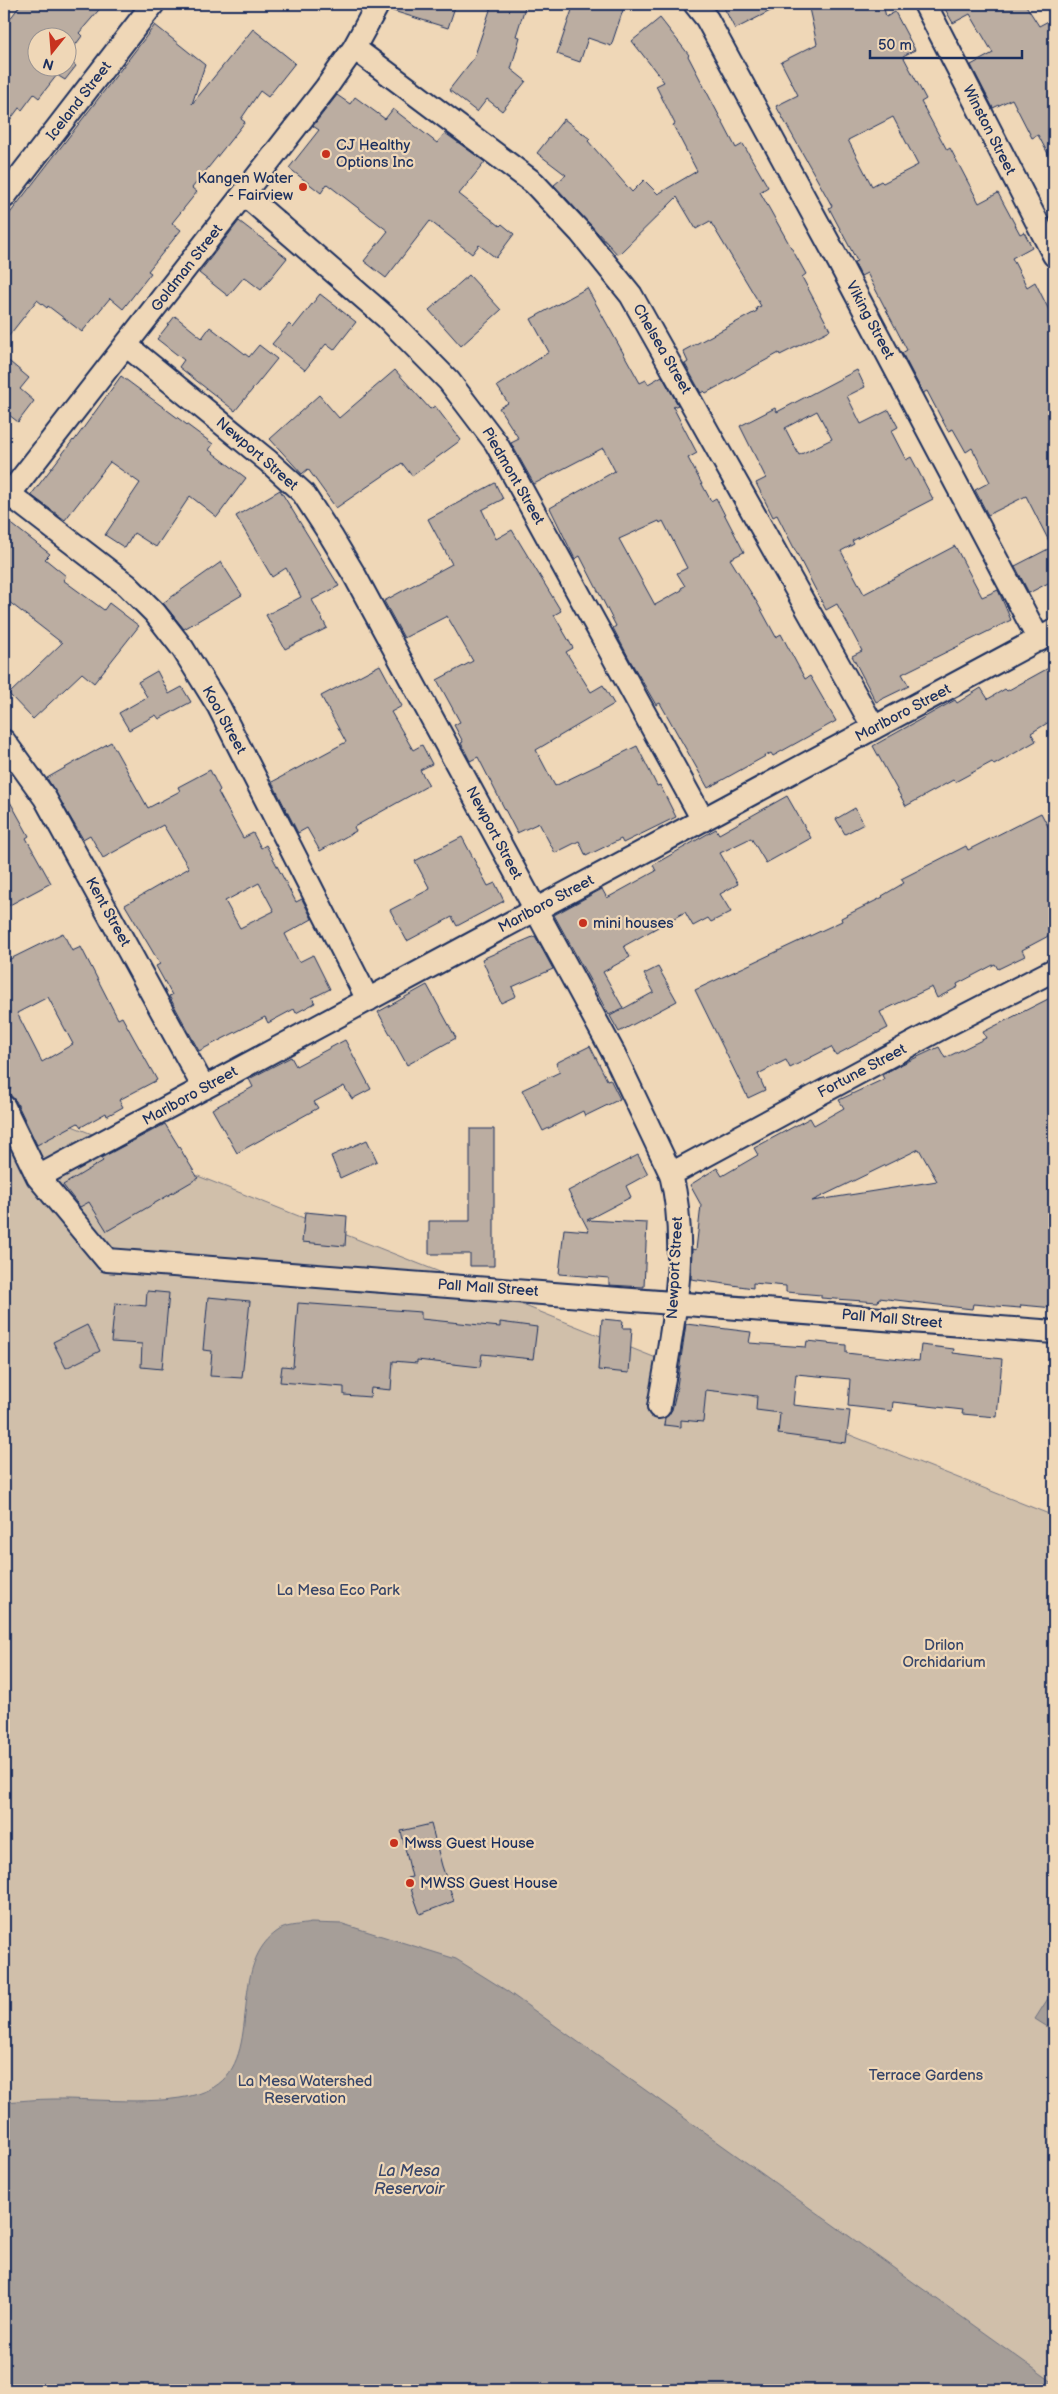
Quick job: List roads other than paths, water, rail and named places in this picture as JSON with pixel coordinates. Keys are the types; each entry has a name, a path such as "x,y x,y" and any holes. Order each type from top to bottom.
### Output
{"street":[{"name":"Iceland Street","path":"4,198 153,4"},
{"name":"Goldman Street","path":"7,497 127,346 354,48 378,4"},
{"name":"Viking Street","path":"694,4 708,19 1047,636"},
{"name":"Winston Street","path":"925,4 1054,255"},
{"name":"Chelsea Street","path":"354,48 534,183 581,233 631,296 874,728"},
{"name":"Piedmont Street","path":"244,194 387,318 450,380 496,443 703,820"},
{"name":"Newport Street","path":"127,346 268,461 303,493 356,576 614,1054 671,1174 676,1195 680,1230 676,1302 660,1407"},
{"name":"Kool Street","path":"7,497 126,585 155,613 182,649 219,707 368,1000"},
{"name":"Marlboro Street","path":"38,1177 1047,636"},
{"name":"Kent Street","path":"4,741 45,798 204,1088"},
{"name":"Fortune Street","path":"671,1174 943,1027 1054,970"},
{"name":"Pall Mall Street","path":"4,1107 38,1177 107,1260 1054,1332"}],"water":[{"name":"La Mesa Reservoir","path":"311,1923 343,1924 456,1959 507,1991 1054,2383 1054,2390 4,2390 4,2102 53,2099 159,2100 199,2094 214,2087 229,2072 238,2054 243,2032 248,1985 254,1964 264,1944 281,1929"},
{"path":"1054,1989 1054,2031 1035,2019"}],"place":[{"name":"CJ Healthy Options Inc","path":"326,154"},
{"name":"Kangen Water - Fairview","path":"303,187"},
{"name":"mini houses","path":"583,923"},
{"name":"Mwss Guest House","path":"394,1843"},
{"name":"MWSS Guest House","path":"410,1883"}],"park label":[{"name":"La Mesa Eco Park","path":"338,1590"},
{"name":"Drilon Orchidarium","path":"944,1654"},
{"name":"Terrace Gardens","path":"926,2075"},
{"name":"La Mesa Watershed Reservation","path":"305,2090"}]}
